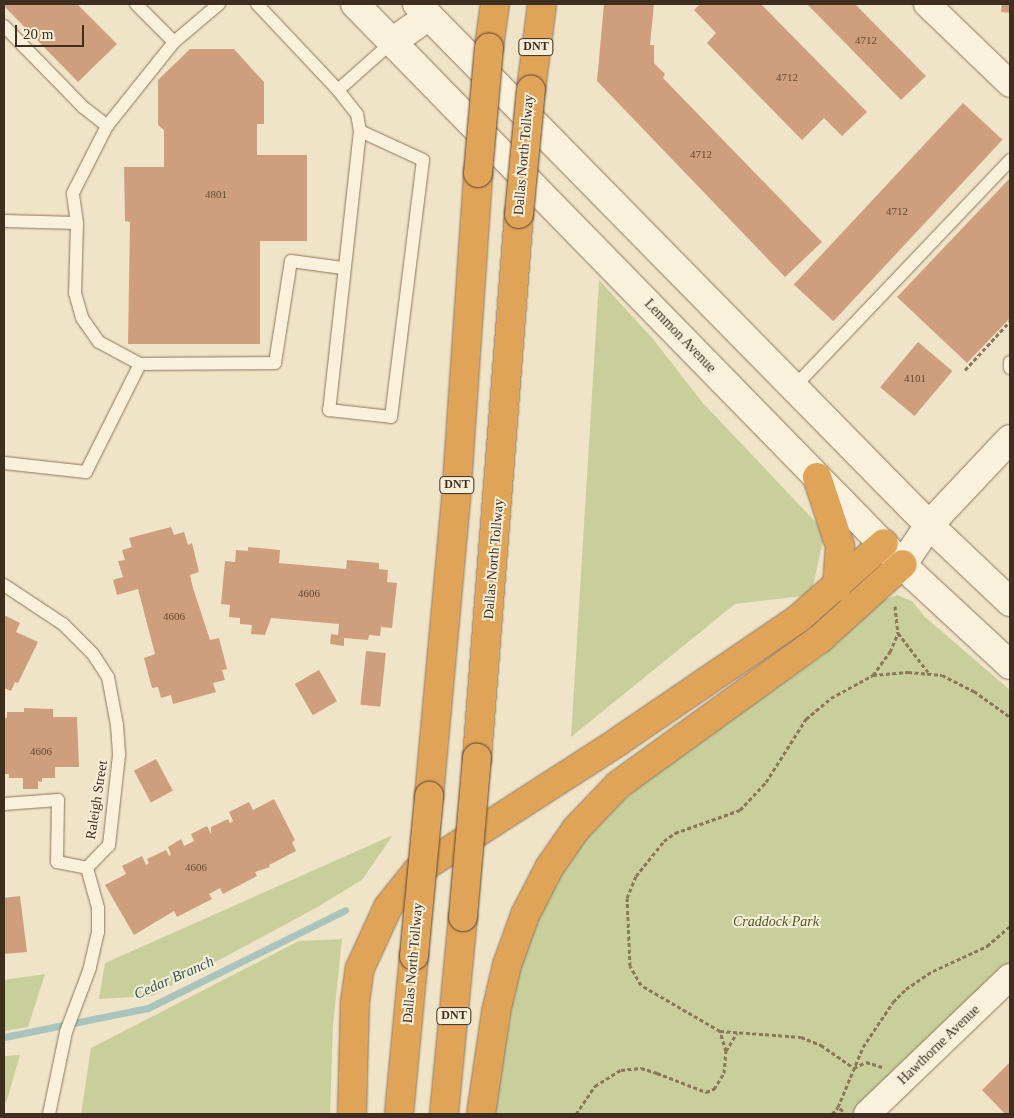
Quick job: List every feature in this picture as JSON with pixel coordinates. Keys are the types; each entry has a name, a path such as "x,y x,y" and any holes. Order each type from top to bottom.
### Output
{"highway":[{"name":"Dallas North Tollway","path":"399,1114 456,499 478,173 489,47 495,4"},
{"name":"Dallas North Tollway","path":"444,1114 477,758 519,214 531,90 542,4"},
{"path":"817,477 840,546 837,587"},
{"path":"352,1114 355,1002 360,968 388,907 416,872 619,741 799,618 837,587 884,544"},
{"path":"481,1114 496,1012 507,965 525,915 549,868 576,829 618,785 821,638 903,564"}],"main road":[{"name":"Lemmon Avenue","path":"355,4 903,564 1010,665"},
{"path":"392,42 423,10 795,386 929,525 1010,602"},
{"path":"903,564 929,525 1010,439"},
{"path":"884,544 929,525"}],"street":[{"path":"927,4 1010,84"},
{"name":"Hawthorne Avenue","path":"873,1110 1010,977"}],"lane":[{"path":"136,4 174,42"},
{"path":"219,4 174,42 107,126 73,192 77,223 75,293 82,318 99,342 140,364 275,363 291,261 342,268"},
{"path":"257,4 338,90 357,114 360,131 342,268 329,410 390,417 423,160 360,131"},
{"path":"4,26 83,107 107,126"},
{"path":"338,90 392,42"},
{"path":"795,386 1010,160"},
{"path":"4,221 77,223"},
{"path":"1010,362 1010,368"},
{"path":"4,462 86,472 140,364"},
{"name":"Raleigh Street","path":"4,585 63,624 93,654 108,677 119,755 109,845 87,868"},
{"path":"4,804 58,800 57,862 87,868 98,908 98,932 90,968 66,1032 50,1108"}],"path":[{"path":"965,370 1010,321"},
{"path":"873,676 890,652 898,633 895,604"},
{"path":"898,633 929,672"},
{"path":"854,1068 820,1045 801,1038 720,1031 641,985 630,966 627,898 636,876 649,857 675,833 725,817 751,801 806,719 831,698 873,676 929,672 974,691 1010,718"},
{"path":"832,1114 838,1107 854,1068 881,1018 906,989 933,972 987,946 1010,926"},
{"path":"576,1114 595,1086 621,1070 641,1068 695,1090 714,1089 724,1073 726,1051 720,1031"},
{"path":"726,1051 738,1032"},
{"path":"854,1068 866,1062 884,1069"},
{"path":"838,1107 873,1110"}],"green space":[{"path":"599,280 653,339 702,402 825,532 811,595 735,604 571,737"},
{"name":"Craddock Park","path":"897,595 912,601 925,617 1010,690 1010,962 855,1114 493,1114 519,965 536,918 564,867 601,820 651,776 822,656 883,600"},
{"path":"393,835 362,880 314,909 152,996 99,999 105,963"},
{"path":"342,939 333,1026 330,1114 81,1114 91,1048 299,941"},
{"path":"45,974 28,1027 4,1031 4,980"},
{"path":"20,1055 7,1100 4,1105 4,1056"}],"building":[{"path":"5,4 77,4 117,44 78,82 4,6"},
{"path":"604,4 654,4 650,45 654,45 654,63 665,74 663,78 822,242 785,277 597,81"},
{"path":"700,4 761,4 867,112 842,136 824,118 802,140 707,43 716,33 694,10"},
{"path":"807,4 855,4 926,76 901,100"},
{"path":"1002,4 1010,4 1010,13 1001,12"},
{"path":"190,49 234,49 264,82 264,124 257,124 257,155 307,155 307,241 260,241 260,344 128,344 130,222 125,221 124,167 164,167 164,130 158,125 158,80"},
{"path":"963,103 1002,140 833,321 794,284"},
{"path":"1010,178 1010,318 967,363 897,297"},
{"path":"918,342 952,371 915,416 880,387"},
{"path":"171,527 174,535 184,532 188,545 192,543 199,572 190,575 193,588 210,640 219,638 227,669 222,670 225,680 213,683 216,692 173,704 171,695 161,698 158,687 152,688 144,658 155,654 138,589 117,595 113,580 123,577 118,561 125,560 122,550 132,547 129,538"},
{"path":"248,547 280,550 279,563 346,569 347,560 379,563 379,569 388,570 387,582 397,583 392,628 381,627 380,636 369,635 368,640 344,638 344,646 330,644 331,634 338,635 339,624 271,618 265,635 251,634 252,625 240,624 240,618 229,617 230,605 221,604 225,561 235,562 236,550 248,551"},
{"path":"4,615 20,623 16,632 38,642 18,683 15,682 11,691 4,688"},
{"path":"366,651 386,653 380,707 360,705"},
{"path":"319,670 337,701 313,715 295,684"},
{"path":"24,708 53,709 53,717 77,717 79,767 55,767 55,778 42,778 42,782 38,781 38,789 23,789 23,778 9,778 9,774 4,774 4,718 7,718 7,712 24,712"},
{"path":"156,759 173,791 151,803 134,771"},
{"path":"274,799 295,840 292,842 296,851 269,865 270,867 255,872 257,876 223,894 220,888 209,894 212,899 177,917 174,911 134,935 105,885 126,874 122,866 142,856 146,865 149,863 147,859 166,850 169,856 171,854 168,847 181,839 184,846 194,841 191,834 207,826 211,834 211,827 228,819 230,823 233,821 229,812 249,802 253,810"},
{"path":"20,896 27,952 4,954 4,898"},
{"path":"1010,1062 1010,1114 1005,1114 982,1090"}],"waterway":[{"name":"Cedar Branch","path":"4,1037 148,1008 345,910"}]}
